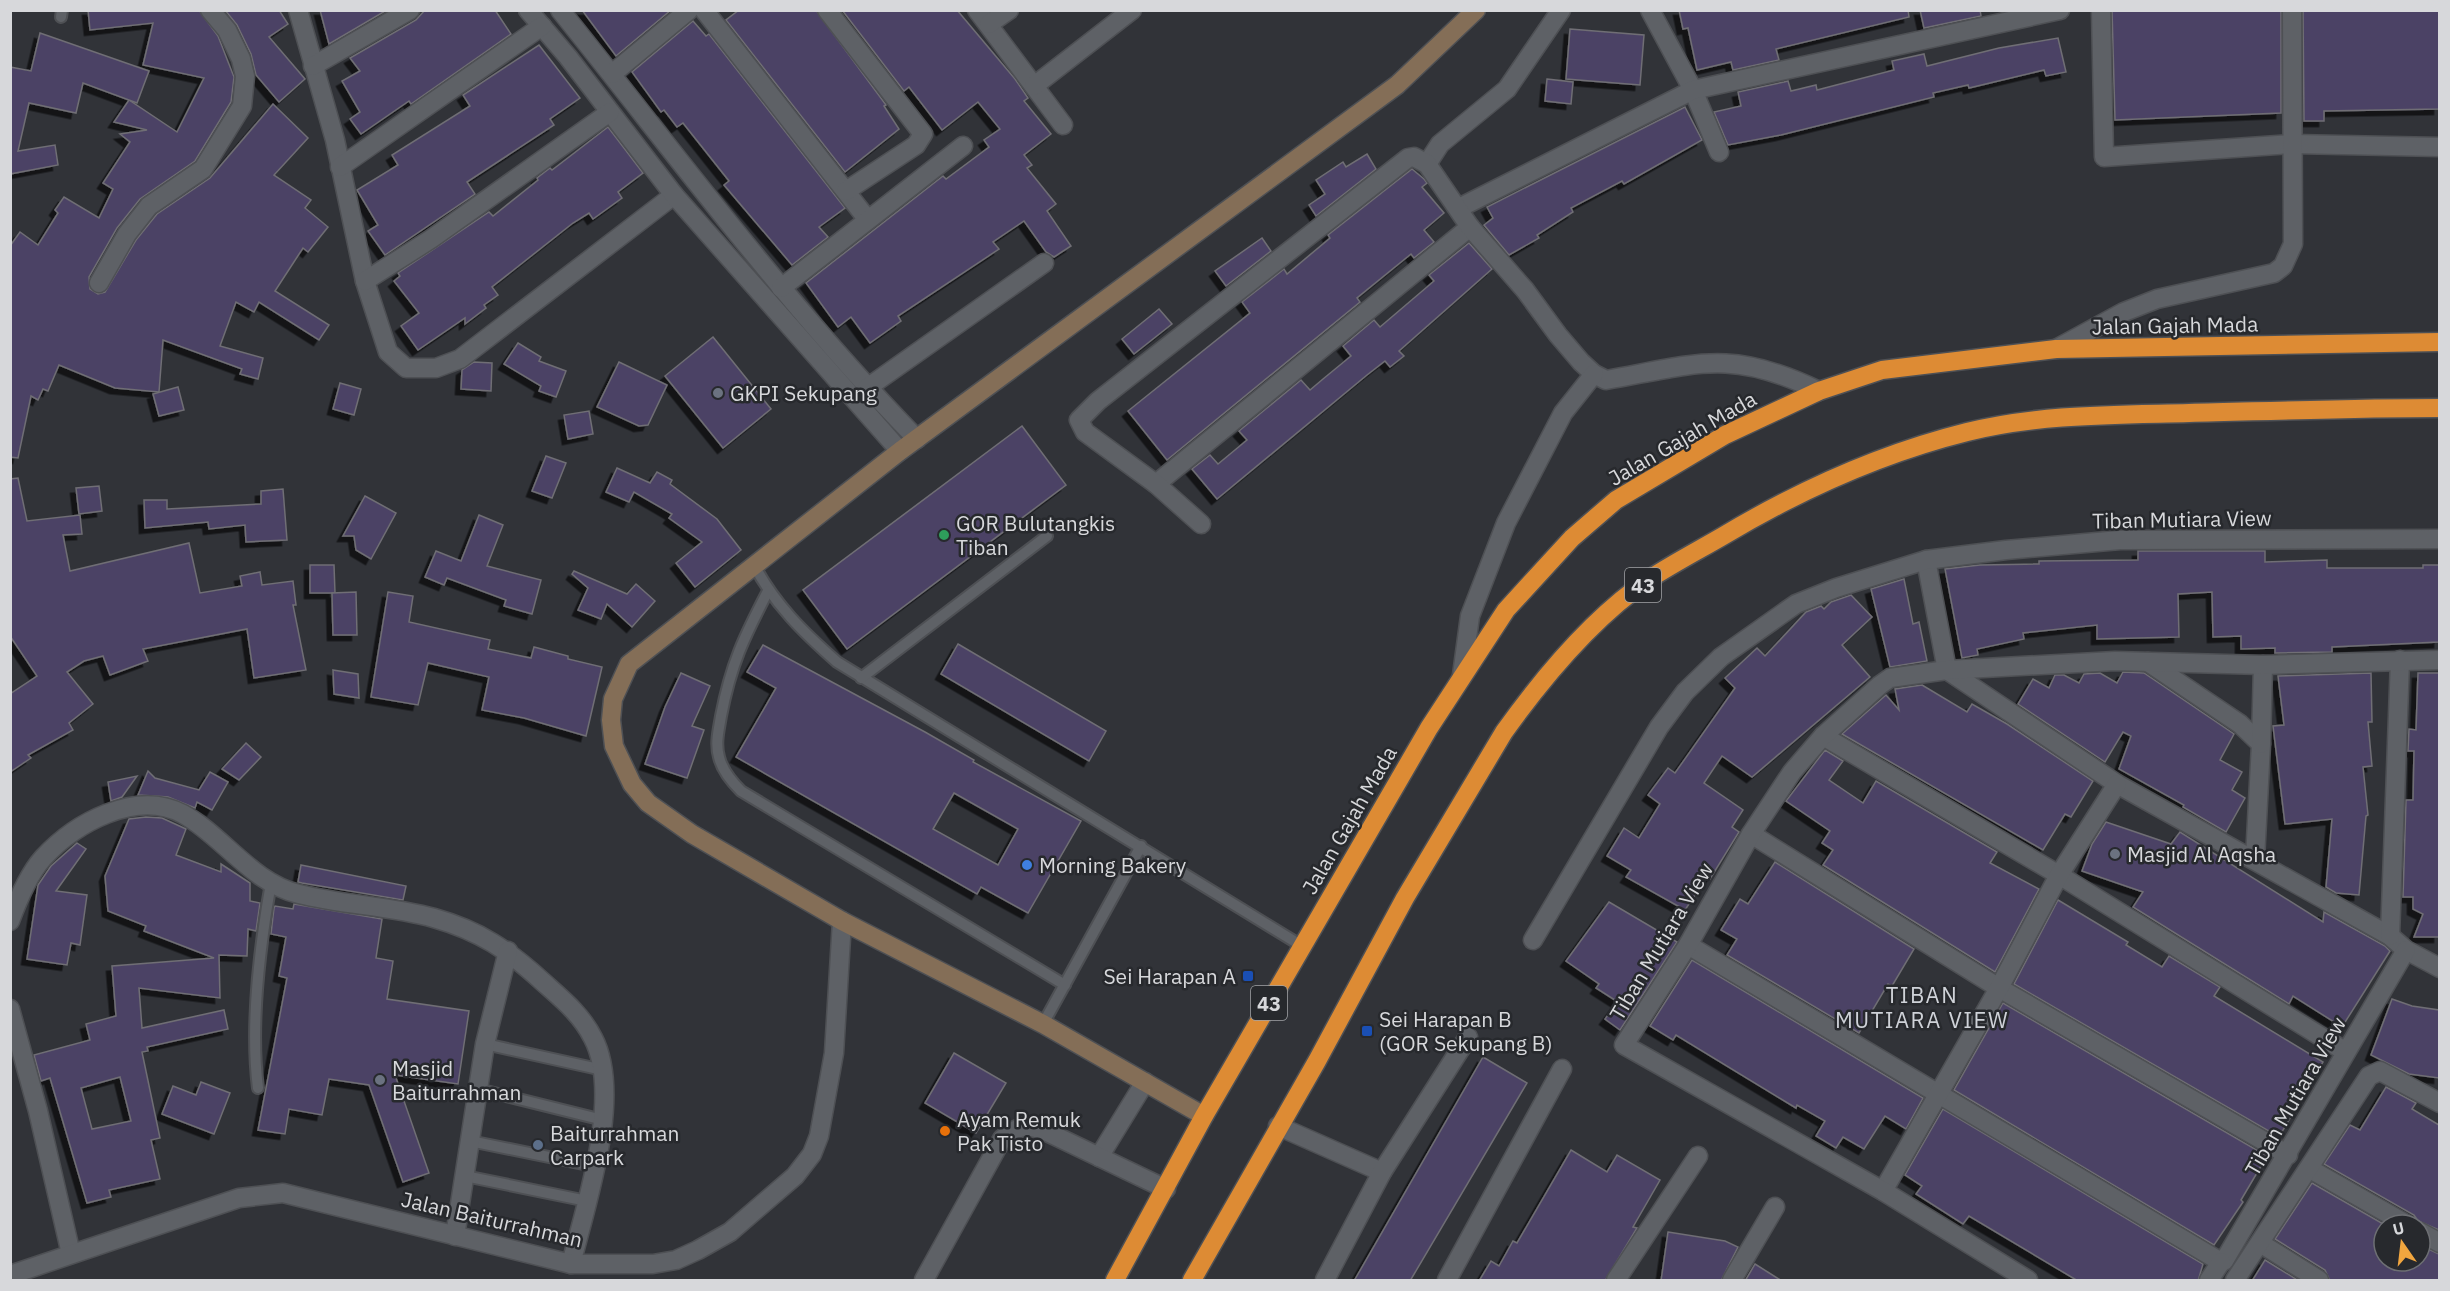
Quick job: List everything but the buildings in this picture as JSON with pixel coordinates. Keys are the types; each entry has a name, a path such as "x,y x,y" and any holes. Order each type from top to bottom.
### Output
{"highway":[{"name":"Jalan Gajah Mada","path":"1115,1281 1204,1116 1462,675 1506,610 1540,571 1616,500 1725,435 1819,391 1882,370 2056,350 2439,342"},
{"name":"43","path":"1192,1281 1317,1061 1405,898 1504,732 1521,707 1578,642 1610,611 1650,579 1763,512 1825,480 1891,455 1968,432 2069,416 2439,408"}],"street":[{"path":"99,283 127,234 148,206 203,169 242,106 245,76 241,59 227,30 210,10"},
{"path":"298,10 335,140 365,281 388,352 406,368 436,368 460,359 674,195"},
{"path":"528,10 674,195 900,451"},
{"path":"560,10 781,288 867,388 917,439"},
{"path":"612,74 689,10"},
{"path":"827,10 923,134 916,145 846,191"},
{"path":"1009,10 983,17 1063,125"},
{"path":"1034,86 1132,10"},
{"path":"1204,1116 1043,1024 842,921 692,834 648,803 632,784 614,746 611,720 613,699 630,664 754,565 900,451 1397,85 1476,10"},
{"path":"1427,164 1440,144 1507,89 1561,10"},
{"path":"1650,10 1693,90 1719,152"},
{"path":"1459,208 1693,90 2060,10"},
{"path":"2101,10 2104,157 2293,144 2439,147"},
{"path":"2056,350 2124,312 2157,298 2274,273 2283,266 2293,244 2292,10"},
{"path":"313,66 408,11"},
{"path":"710,12 868,220"},
{"path":"340,167 542,26"},
{"path":"365,281 431,239 610,112"},
{"path":"781,288 963,146"},
{"path":"1201,524 1156,483 1085,432 1080,426 1083,415 1395,166 1414,157 1427,164 1470,227 1525,290 1558,335 1594,374 1606,380 1706,362 1748,364 1788,376 1819,391"},
{"path":"1156,483 1470,227"},
{"path":"867,388 1044,263"},
{"path":"1462,675 1470,616 1506,523 1563,413 1594,374"},
{"name":"Tiban Mutiara View","path":"1533,940 1659,727 1692,685 1721,657 1796,604 1836,588 1926,560 2120,540 2439,539"},
{"path":"1926,560 1947,670 2117,784 2390,936 2406,950 2439,968"},
{"path":"2390,936 2400,660"},
{"name":"Tiban Mutiara View","path":"2028,1281 1883,1191 1624,1045 1688,945 1751,834 1792,772 1823,736 1890,678 1947,670 2147,661 2263,665 2439,660"},
{"path":"2147,661 2240,723 2261,744"},
{"path":"2254,859 2263,665"},
{"path":"1823,736 2059,875 2346,1052"},
{"path":"1883,1191 1999,988 2059,875 2117,784"},
{"path":"10,921 20,895 42,859 71,832 133,806 156,806 182,814 271,882 297,894 433,918 476,932 508,951 577,1012 593,1037 603,1070 605,1109 571,1264"},
{"path":"1751,834 1999,988 2288,1155"},
{"name":"Jalan Baiturrahman","path":"10,1275 239,1198 283,1193 571,1264 653,1264 676,1260 730,1232 795,1176 812,1154 834,1053 842,921"},
{"path":"1688,945 1940,1092 2221,1262"},
{"name":"Tiban Mutiara View","path":"2209,1281 2224,1261 2288,1155 2406,950"},
{"path":"455,1236 485,1044 508,951"},
{"path":"10,1009 38,1112 71,1254"},
{"path":"1325,1281 1382,1172 1468,1037"},
{"path":"1447,1281 1562,1069"},
{"path":"2235,1281 2369,1076 2380,1071 2439,1103"},
{"path":"1100,1157 1145,1082"},
{"path":"924,1281 1002,1138 1015,1128 1029,1124 1166,1189"},
{"path":"1278,1126 1382,1172"},
{"path":"1616,1281 1698,1156"},
{"path":"2310,1169 2387,1213"},
{"path":"1732,1281 1775,1207"},
{"path":"2260,1243 2319,1281"}],"lane":[{"path":"861,678 1047,536"},
{"path":"754,565 768,591 805,633 837,662 1302,946"},
{"path":"768,591 738,648 728,681 717,739 719,758 732,782 741,791 1065,985"},
{"path":"1043,1024 1141,846"},
{"path":"258,1088 255,1061 261,940 271,882"},
{"path":"485,1044 603,1070"},
{"path":"478,1089 603,1120"},
{"path":"470,1141 594,1166"},
{"path":"465,1176 586,1201"}],"place":[{"name":"GKPI Sekupang","path":"718,393"},
{"name":"GOR Bulutangkis Tiban","path":"944,535"},
{"name":"Masjid Al Aqsha","path":"2115,854"},
{"name":"Morning Bakery","path":"1027,865"},
{"name":"Sei Harapan A","path":"1248,976"},
{"name":"Sei Harapan B (GOR Sekupang B)","path":"1367,1031"},
{"name":"Masjid Baiturrahman","path":"380,1080"},
{"name":"Ayam Remuk Pak Tisto","path":"945,1131"},
{"name":"Baiturrahman Carpark","path":"538,1145"}],"district":[{"name":"TIBAN MUTIARA VIEW","path":"1922,1006"}]}
